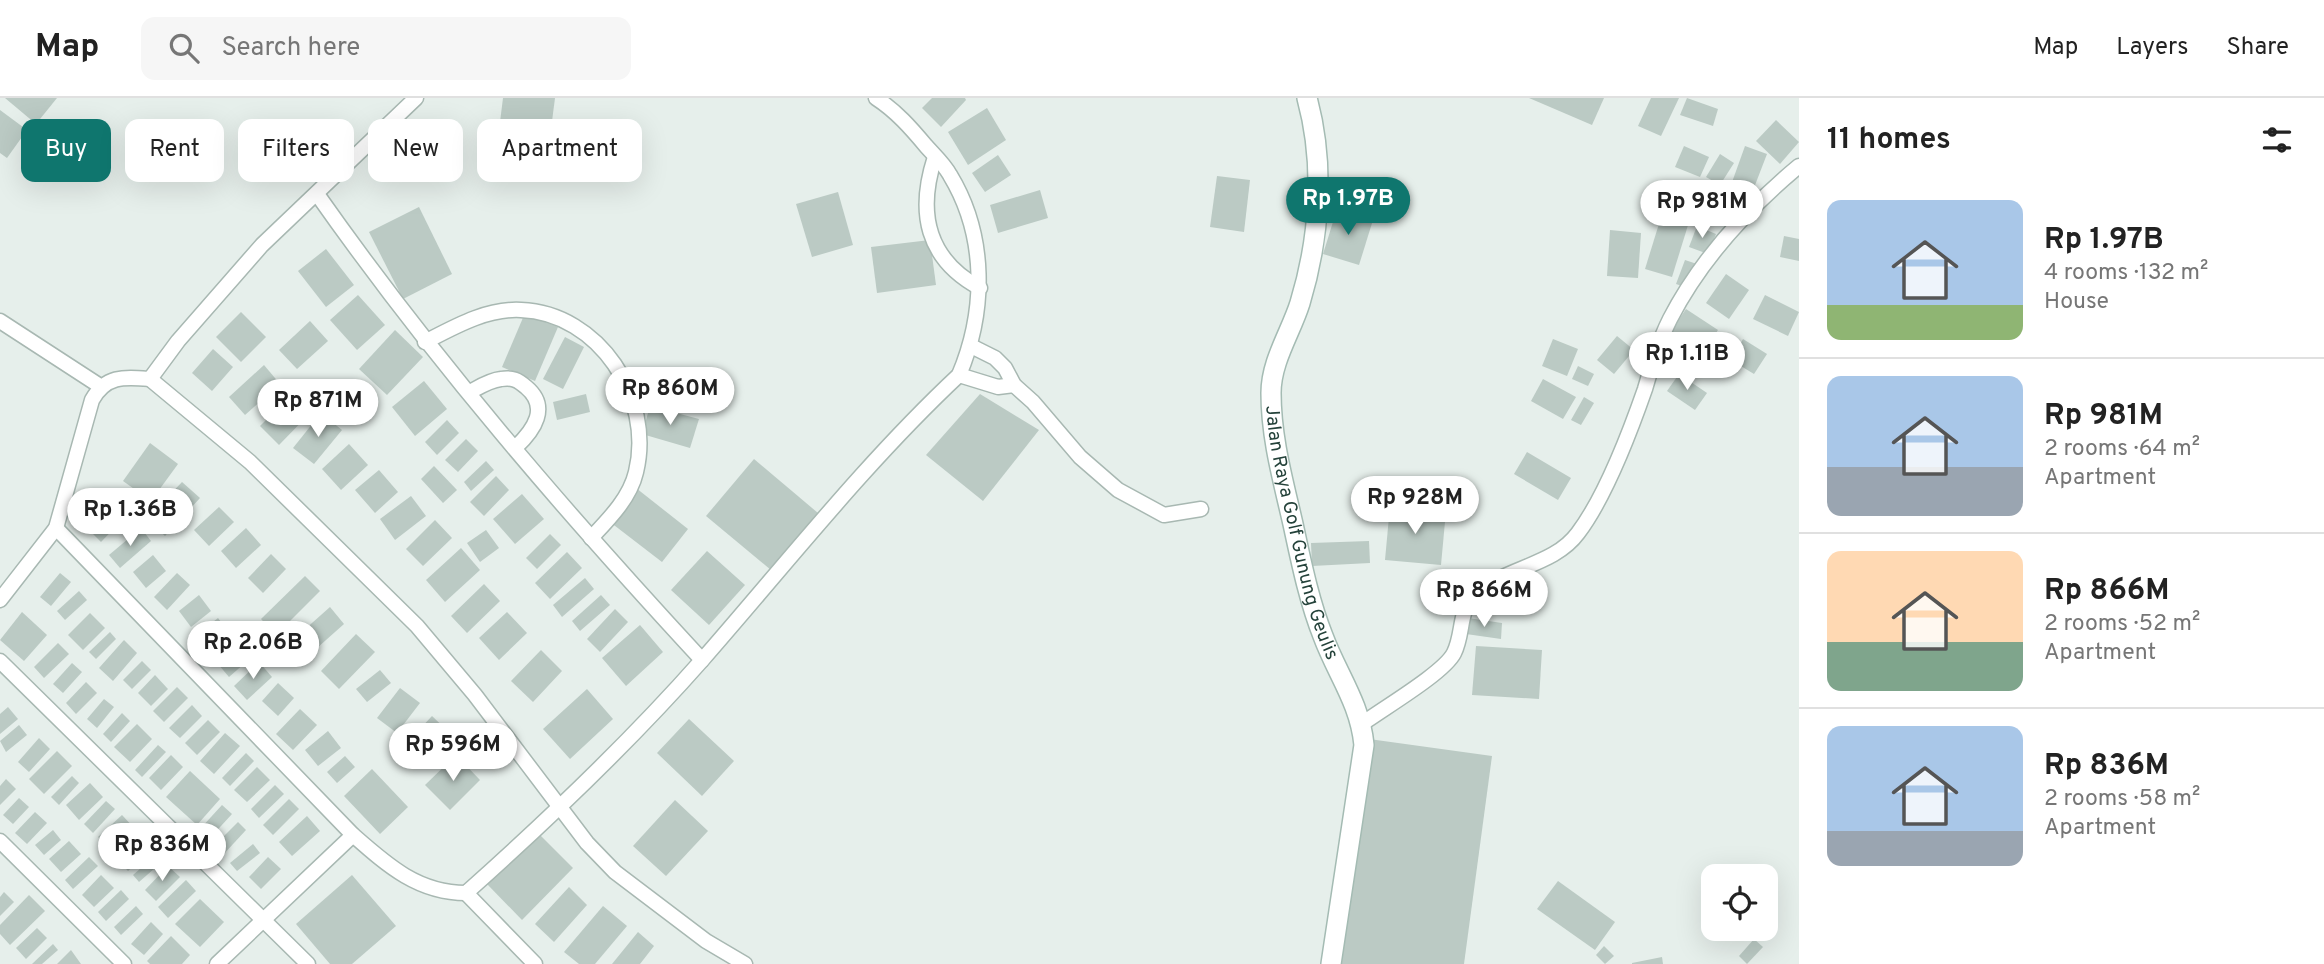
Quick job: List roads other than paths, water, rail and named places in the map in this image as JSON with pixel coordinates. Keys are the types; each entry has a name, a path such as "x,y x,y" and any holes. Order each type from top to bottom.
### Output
{"main road":[{"name":"Jalan Raya Golf Gunung Geulis","path":"1307,98 1317,155 1314,237 1300,305 1274,369 1270,389 1272,427 1299,551 1322,635 1357,706 1362,724 1362,757 1331,964"}],"street":[{"path":"150,379 178,341 262,246 416,98"},
{"path":"466,893 562,808 702,660 835,505 958,375 971,346 980,288 979,260 964,205 950,173 910,125 876,98"},
{"path":"935,157 927,181 924,205 928,227 944,261 980,288"},
{"path":"1362,724 1447,663 1457,645 1465,608 1474,596 1486,587 1557,553 1579,532 1631,429 1670,319 1729,233 1761,198 1799,166"},
{"path":"317,194 425,342 591,538 702,660"},
{"path":"425,342 471,320 518,309 541,312 569,323 596,339 612,357 625,380 640,452 636,475 624,499 591,538"},
{"path":"0,321 100,386"},
{"path":"971,346 995,358 1011,375 1014,385 1033,402 1080,457 1118,490 1164,514 1201,509"},
{"path":"958,375 998,387 1014,385"},
{"path":"0,600 56,528 92,400 100,386 121,377 150,379 250,462 417,626 615,872 706,941 745,964"},
{"path":"470,392 500,379 516,379 535,395 539,408 537,421 531,433 516,447"},
{"path":"56,528 353,835 403,877 440,892 466,893 535,964"},
{"path":"0,661 308,964"},
{"path":"217,964 353,835"},
{"path":"0,841 124,964"}]}
